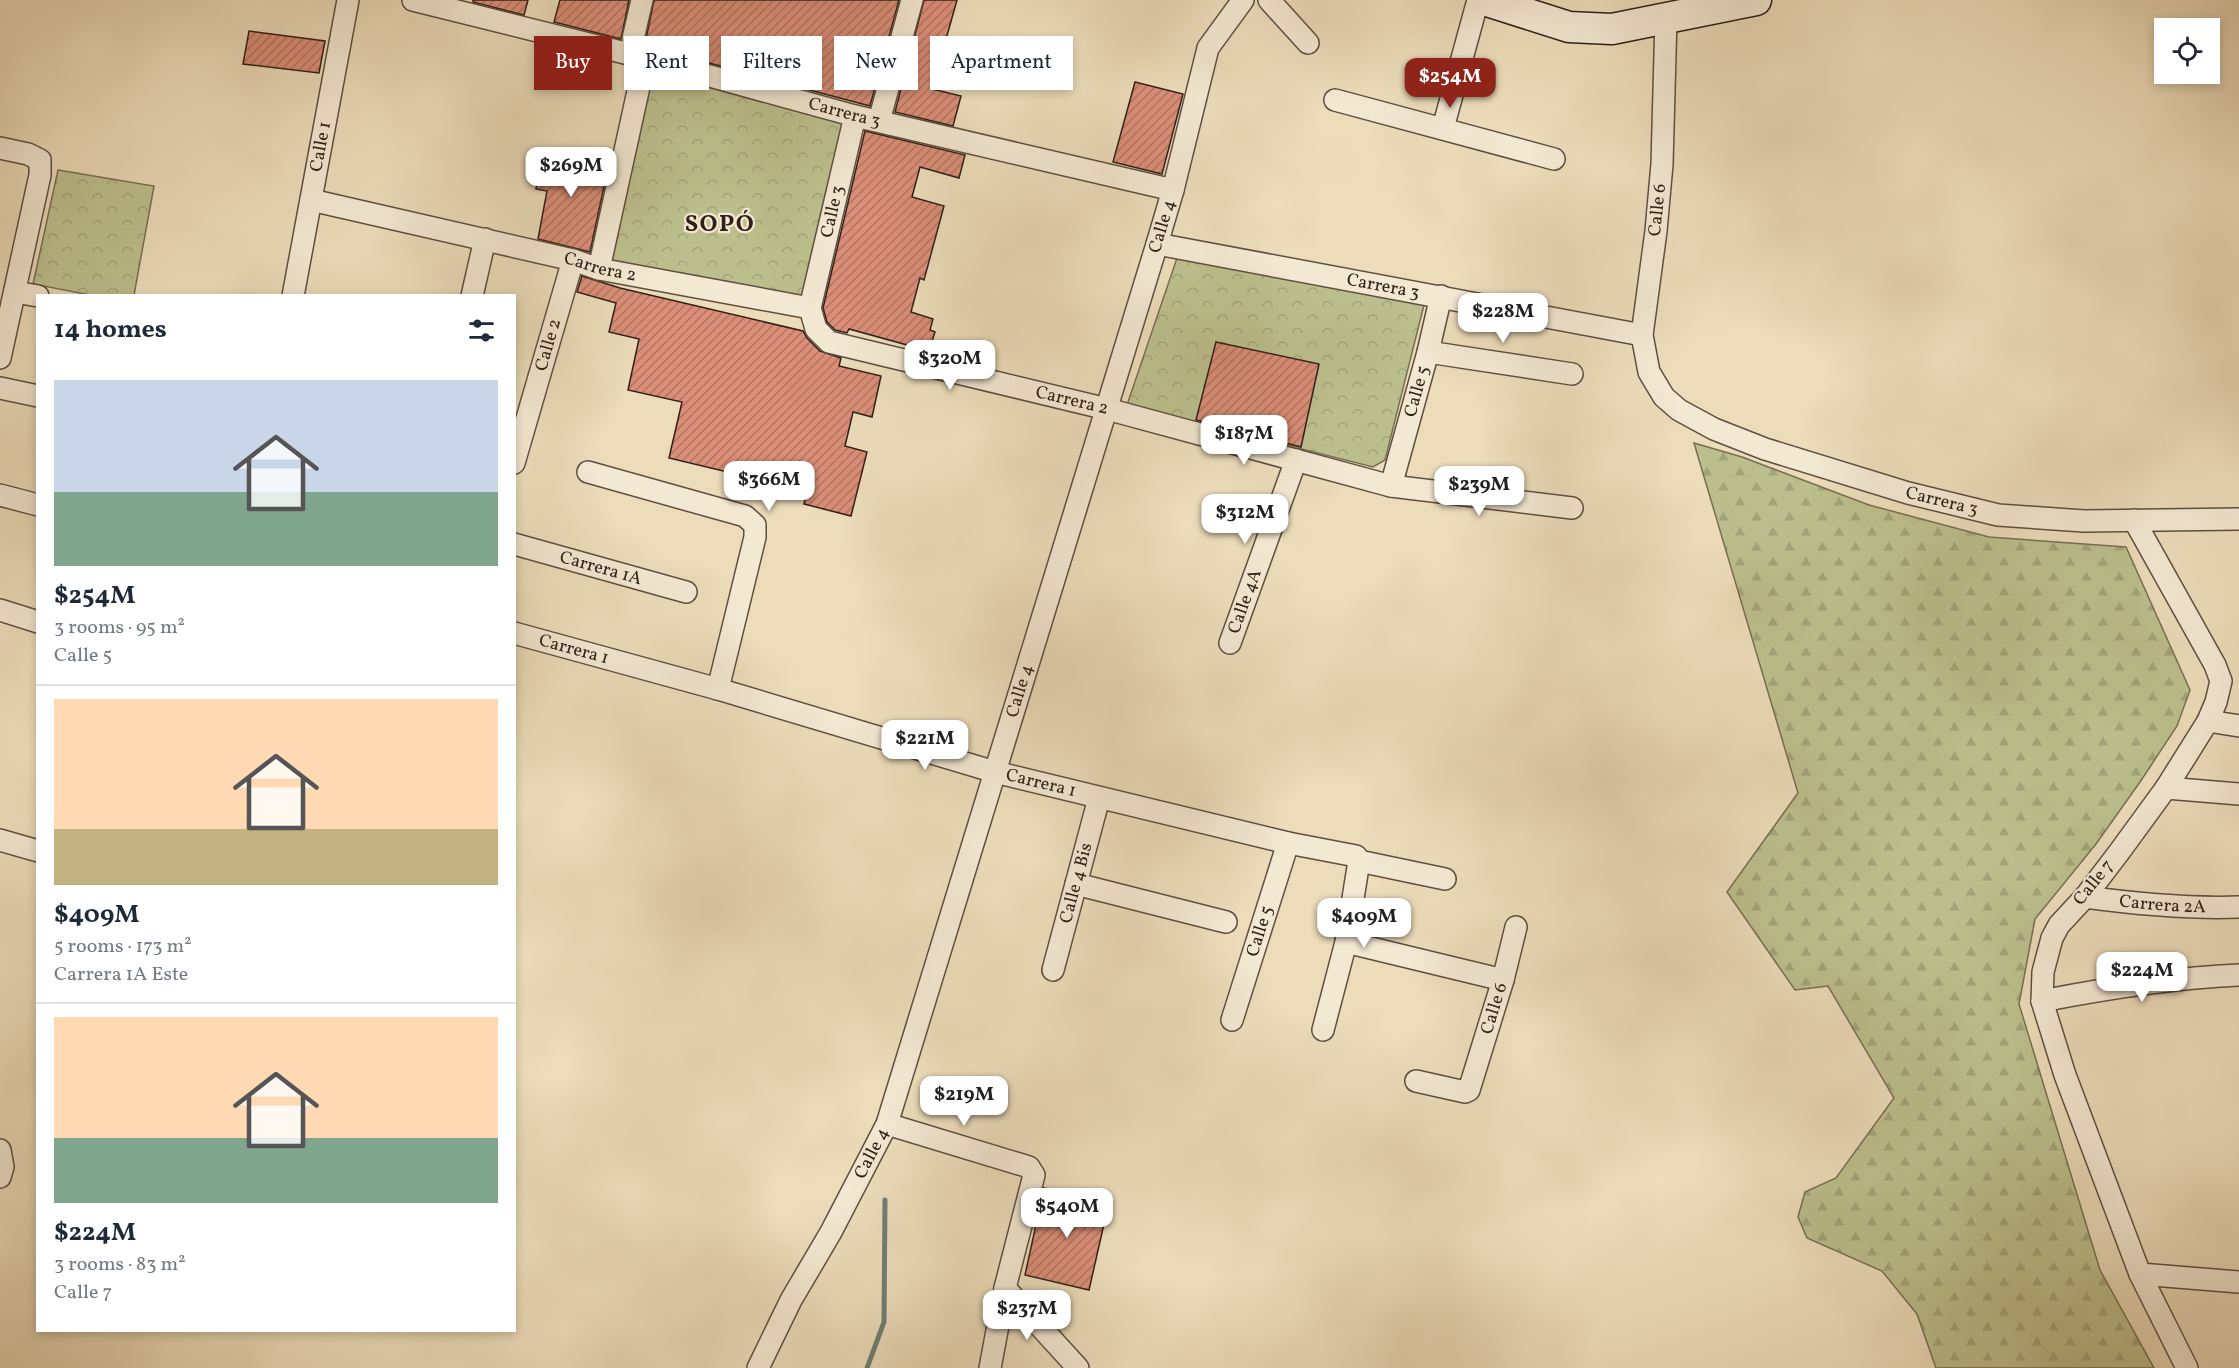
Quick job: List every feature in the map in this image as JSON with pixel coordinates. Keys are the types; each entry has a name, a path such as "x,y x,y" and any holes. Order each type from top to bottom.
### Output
{"main road":[{"path":"1484,0 1569,27 1612,29 1756,0"}],"street":[{"name":"Calle 1","path":"293,294 348,0"},
{"name":"Carrera 3","path":"413,0 624,53"},
{"path":"634,36 642,0"},
{"path":"879,121 912,0"},
{"name":"Calle 4","path":"758,1368 791,1300 831,1232 887,1124 1157,244 1173,190 1208,48 1243,0"},
{"path":"1269,0 1308,43"},
{"path":"1443,128 1478,0"},
{"name":"Calle 6","path":"1664,397 1649,372 1642,335 1656,231 1662,164 1666,18"},
{"name":"Carrera 3","path":"709,76 855,116 1173,190"},
{"path":"598,269 638,90"},
{"path":"1335,100 1554,159"},
{"name":"Calle 3","path":"810,308 855,116"},
{"path":"0,148 28,154 40,160 40,175 0,358"},
{"name":"Carrera 2","path":"311,200 573,260 598,269 810,308 816,329 829,342 1107,409 1391,486 1572,508"},
{"path":"472,294 485,239"},
{"name":"Carrera 3","path":"1157,244 1642,335"},
{"name":"Calle 2","path":"516,456 573,260"},
{"path":"15,292 36,296"},
{"name":"Calle 5","path":"1391,486 1441,296"},
{"path":"1428,352 1572,374"},
{"path":"0,388 36,396"},
{"name":"Carrera 3","path":"1664,397 1679,410 1714,429 1765,449 1908,493 1998,515 2084,521 2239,519"},
{"name":"Calle 4A","path":"1230,643 1296,460"},
{"path":"588,472 745,516 755,525 755,537 718,689"},
{"path":"0,495 36,504"},
{"name":"Calle 7","path":"2134,520 2215,665 2221,681 2208,722 2166,788 2085,897 2059,925 2052,938 2043,972 2042,1001 2065,1076 2140,1274 2187,1368"},
{"name":"Carrera 1A","path":"516,545 686,592"},
{"path":"0,610 36,621"},
{"name":"Carrera 1","path":"516,634 718,689 995,772 1288,843 1356,856 1359,861 1445,879"},
{"path":"2208,722 2239,726"},
{"path":"2166,788 2239,794"},
{"name":"Calle 4 Bis","path":"1053,970 1099,798"},
{"path":"0,840 36,850"},
{"name":"Calle 5","path":"1232,1020 1288,843"},
{"path":"1323,1030 1346,942 1359,861"},
{"path":"1076,884 1226,922"},
{"name":"Carrera 2A","path":"2085,897 2149,905 2196,908 2239,907"},
{"name":"Calle 6","path":"1416,1081 1465,1092 1469,1090 1503,980 1516,927"},
{"path":"1346,942 1503,980"},
{"path":"2042,1001 2114,987 2186,978 2239,975"},
{"path":"887,1124 1029,1167 1034,1175 1005,1288 990,1368"},
{"path":"0,1150 3,1167 0,1177"},
{"path":"2140,1274 2239,1282"},
{"path":"1005,1288 1078,1368"}],"green space":[{"path":"709,76 721,79 721,90 761,90 855,116 810,308 599,269 631,90 709,90"},
{"path":"58,170 154,186 134,294 85,294 33,284"},
{"path":"1177,258 1424,305 1385,460 1373,467 1127,405"},
{"path":"1694,443 1742,457 1869,505 1989,537 2126,547 2190,690 2177,726 2140,782 2096,844 2035,919 2019,1004 2100,1270 2154,1368 1936,1368 1917,1314 1882,1271 1807,1238 1798,1217 1805,1192 1836,1178 1894,1098 1828,986 1795,990 1727,892 1798,793"}],"building":[{"path":"473,0 528,0 524,15 473,2"},
{"path":"560,0 629,0 621,39 554,22"},
{"path":"654,0 899,0 889,36 834,36 834,90 874,90 870,106 809,90 822,90 822,36 721,36 721,66 709,63 709,36 647,36"},
{"path":"924,0 957,0 947,36 930,36 930,90 961,96 953,126 895,112 901,90 918,90 918,36 915,36"},
{"path":"249,31 325,41 319,73 243,64"},
{"path":"1135,82 1183,94 1162,174 1113,162"},
{"path":"865,131 965,155 959,178 920,167 912,197 944,206 924,280 920,278 911,312 933,319 930,330 935,332 929,351 849,329 847,333 835,330 827,322 823,308"},
{"path":"544,149 609,163 590,252 538,239 547,191 536,189"},
{"path":"582,276 620,288 803,331 820,351 841,358 839,366 881,376 872,417 853,412 845,446 867,452 851,516 804,504 807,491 669,458 682,402 628,390 639,339 609,332 616,303 577,292"},
{"path":"1216,342 1319,364 1301,447 1196,420"},
{"path":"1044,1188 1109,1202 1089,1290 1025,1275"}],"waterway":[{"path":"867,1368 884,1322 885,1200"}],"district":[{"name":"SOPÓ","path":"720,225"}]}
